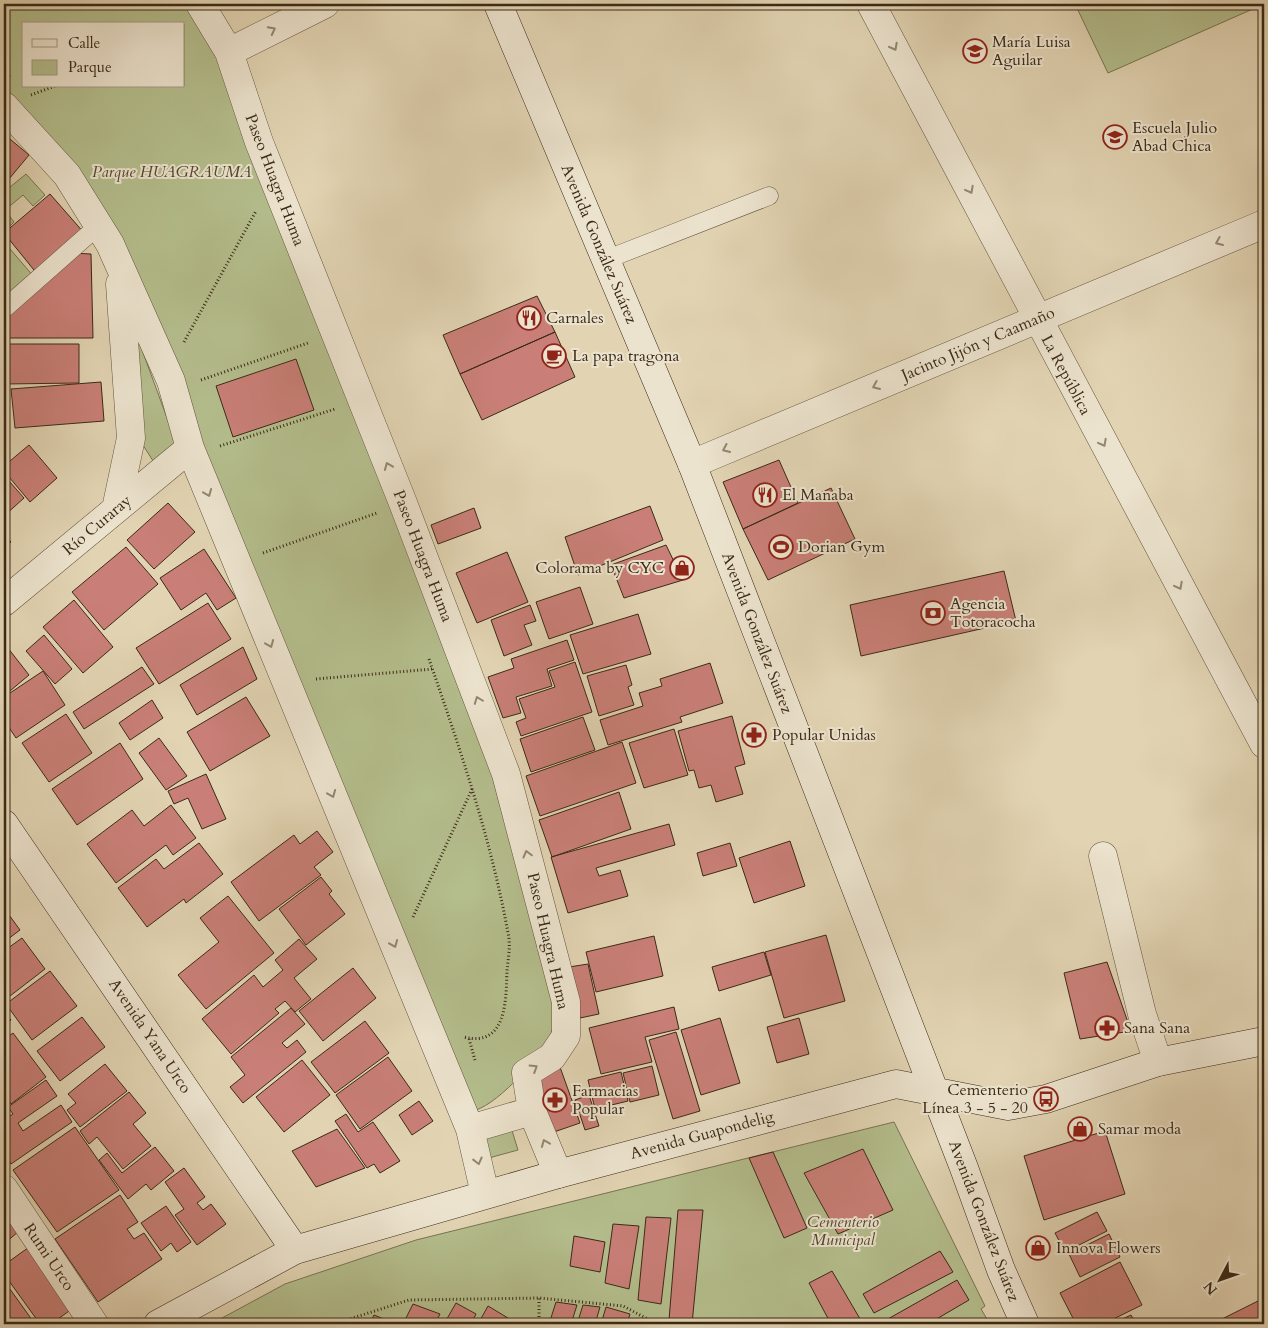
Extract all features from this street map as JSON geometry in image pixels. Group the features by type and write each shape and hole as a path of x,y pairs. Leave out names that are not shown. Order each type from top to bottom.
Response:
{"street":[{"name":"Paseo Huagra Huma","path":"200,4 228,52 259,142 404,503 506,774 566,1002 566,1036 552,1057 526,1073 532,1111 558,1174"},
{"path":"228,52 325,4"},
{"name":"Avenida González Suárez","path":"498,4 692,464 934,1090 1000,1270 1025,1324"},
{"name":"La República","path":"871,4 1037,320 1262,736"},
{"path":"16,101 67,175 110,244 202,448 236,562 470,1128 485,1194"},
{"name":"Jacinto Jijón y Caamaño","path":"692,464 1264,224"},
{"path":"116,509 130,438 119,265"},
{"name":"Río Curaray","path":"4,602 116,509 202,448"},
{"name":"Avenida Yana Urco","path":"4,824 296,1250"},
{"path":"1103,856 1142,1014 1158,1062"},
{"name":"Avenida Guapondelig","path":"158,1324 296,1250 485,1194 896,1084 1008,1106 1046,1099 1158,1062 1264,1041"},
{"path":"470,1128 532,1111"},
{"name":"Rumi Urco","path":"4,1189 94,1324"}],"lane":[{"path":"606,260 769,196"},
{"path":"4,309 98,226"}],"path":[{"path":"16,101 50,88"},
{"path":"179,351 260,204"},
{"path":"200,380 314,341"},
{"path":"202,448 339,408"},
{"path":"236,562 379,513 376,504"},
{"path":"426,651 473,787 509,936 504,1014 491,1033 480,1038 469,1039"},
{"path":"306,680 433,669"},
{"path":"411,922 473,787"},
{"path":"334,1324 409,1300 539,1298 623,1306 657,1324"},
{"path":"539,1298 539,1324"}],"green space":[{"name":"Parque HUAGRAUMA","path":"4,4 187,4 220,56 495,777 556,1004 552,1031 531,1064 497,1098 476,1110 148,318 4,98"},
{"path":"1075,4 1264,4 1108,73"},
{"path":"26,174 45,195 33,206 23,195 5,210 14,222 4,232 4,192"},
{"path":"4,242 35,278 4,306"},
{"path":"138,339 177,445 155,464 141,442"},
{"path":"506,1111 518,1150 485,1159 474,1120"},
{"name":"Cementerio Municipal","path":"894,1122 985,1306 981,1309 990,1324 211,1324 285,1284 416,1240"}],"building":[{"path":"4,134 29,155 9,179 4,175"},
{"path":"50,194 85,234 38,275 4,233"},
{"path":"69,253 91,254 93,338 4,338 4,314"},
{"path":"537,296 555,332 460,374 443,335"},
{"path":"555,332 575,377 482,420 460,374"},
{"path":"4,344 79,344 79,383 4,384"},
{"path":"296,359 314,410 233,437 216,386"},
{"path":"101,382 104,421 15,428 11,389"},
{"path":"29,445 57,478 30,502 4,471 4,466"},
{"path":"779,460 798,503 743,529 723,482"},
{"path":"9,481 24,498 4,516 4,486"},
{"path":"831,488 855,539 768,580 743,529"},
{"path":"168,503 195,532 154,569 127,540"},
{"path":"650,506 663,540 578,575 565,537"},
{"path":"474,508 481,528 438,544 431,525"},
{"path":"4,534 11,542 4,548"},
{"path":"666,545 683,580 624,598 611,565"},
{"path":"126,547 158,584 104,630 72,592"},
{"path":"204,549 236,598 217,610 206,593 181,610 160,578"},
{"path":"507,552 528,602 477,623 456,573"},
{"name":"Agencia Totoracocha","path":"1004,571 1016,621 861,656 850,605"},
{"path":"580,587 593,624 549,639 536,602"},
{"path":"74,600 113,647 83,673 43,627"},
{"path":"208,603 231,639 159,684 136,648"},
{"path":"530,605 536,621 524,625 532,645 504,656 491,620"},
{"path":"638,614 651,654 583,674 570,635"},
{"path":"44,635 72,669 55,684 26,651"},
{"path":"567,640 574,660 547,669 552,686 516,697 521,713 503,718 488,677 514,668 511,659"},
{"path":"4,643 29,675 4,696"},
{"path":"243,647 257,679 197,715 180,685"},
{"path":"575,662 592,712 521,736 516,722 526,718 519,699 555,687 549,671"},
{"path":"710,663 723,703 680,717 682,722 608,745 600,720 643,706 639,693 662,686 660,679"},
{"path":"626,665 632,685 628,687 634,705 599,716 587,676"},
{"path":"142,667 154,684 84,729 73,712"},
{"path":"43,671 65,705 16,738 4,720 4,697"},
{"path":"246,697 270,736 210,771 187,732"},
{"path":"152,700 163,718 130,740 119,723"},
{"path":"66,714 92,753 49,782 22,743"},
{"path":"732,716 745,764 735,767 743,794 716,802 711,785 699,788 694,770 689,771 678,731"},
{"path":"583,717 595,750 531,772 520,739"},
{"path":"674,729 688,775 644,788 629,743"},
{"path":"159,738 187,776 166,790 139,753"},
{"path":"622,742 636,783 540,816 526,776"},
{"path":"120,743 143,779 77,825 52,789"},
{"path":"206,774 226,819 202,829 188,798 174,804 168,791"},
{"path":"619,792 631,829 552,857 539,820"},
{"path":"171,805 196,838 173,855 166,845 116,883 87,844 132,810 144,826"},
{"path":"669,824 675,845 596,868 599,876 620,870 628,896 568,913 551,857"},
{"path":"317,831 333,852 314,867 321,875 259,921 231,882 294,835 300,844"},
{"path":"790,841 805,886 754,903 739,858"},
{"path":"199,843 223,874 186,903 184,899 147,927 118,888 156,859 164,869"},
{"path":"730,843 737,866 703,876 697,853"},
{"path":"321,877 332,891 329,894 345,914 306,945 279,909"},
{"path":"228,896 274,953 206,1009 178,975 219,942 200,918"},
{"path":"4,908 20,930 4,942"},
{"path":"826,935 845,1001 784,1018 765,952"},
{"path":"654,936 663,976 596,992 586,952"},
{"path":"22,938 45,969 10,996 4,987 4,951"},
{"path":"299,939 317,959 294,978 311,999 295,1012 285,1001 275,1009 279,1013 231,1054 202,1019 254,975 263,987 283,970 275,960"},
{"path":"764,952 771,975 719,991 712,967"},
{"path":"1107,962 1131,1031 1080,1039 1064,973"},
{"path":"588,964 599,1014 580,1018 569,967"},
{"path":"353,968 376,998 323,1041 299,1011"},
{"path":"50,971 77,1006 32,1040 6,1004"},
{"path":"674,1007 679,1029 645,1037 652,1062 601,1074 589,1028"},
{"path":"291,1008 305,1024 282,1043 287,1048 297,1040 306,1052 243,1103 230,1087 245,1075 231,1057"},
{"path":"4,1012 11,1020 4,1026"},
{"path":"82,1017 105,1047 60,1081 37,1051"},
{"path":"720,1018 740,1083 701,1095 681,1030"},
{"path":"799,1018 809,1054 777,1063 767,1027"},
{"path":"365,1021 389,1053 335,1093 311,1062"},
{"path":"676,1032 700,1111 673,1119 649,1040"},
{"path":"13,1033 46,1077 11,1104 4,1094 4,1040"},
{"path":"388,1057 412,1091 360,1129 336,1095"},
{"path":"302,1060 330,1095 284,1132 256,1097"},
{"path":"105,1064 127,1091 80,1127 67,1110 76,1103 68,1094"},
{"path":"652,1066 659,1095 630,1102 623,1073"},
{"name":"Farmacias Popular","path":"560,1067 580,1123 551,1133 531,1076"},
{"path":"621,1072 628,1101 595,1109 588,1080"},
{"path":"46,1080 57,1096 18,1123 23,1131 61,1105 72,1122 11,1164 4,1154 4,1120 13,1114 8,1107"},
{"path":"129,1092 146,1113 133,1124 151,1146 123,1169 97,1137 89,1144 80,1131"},
{"path":"589,1095 599,1126 585,1130 575,1100"},
{"path":"419,1101 433,1121 412,1135 399,1115"},
{"path":"346,1114 358,1132 373,1122 400,1161 380,1173 374,1164 367,1168 335,1121"},
{"path":"75,1127 119,1190 57,1232 13,1170"},
{"path":"337,1129 365,1168 316,1187 292,1151"},
{"path":"1105,1131 1125,1194 1044,1220 1024,1156"},
{"path":"155,1147 174,1171 151,1190 146,1184 128,1199 99,1160 107,1153 122,1173"},
{"path":"863,1149 893,1210 838,1234 804,1173"},
{"path":"773,1152 807,1228 784,1238 749,1158"},
{"path":"184,1168 205,1197 197,1203 203,1210 211,1204 226,1224 197,1245 175,1215 184,1209 165,1182"},
{"path":"120,1195 138,1222 127,1229 134,1239 144,1233 162,1259 98,1302 55,1239"},
{"path":"166,1206 191,1242 177,1252 171,1243 161,1251 141,1223"},
{"path":"678,1210 703,1210 692,1324 669,1320"},
{"path":"1097,1212 1107,1231 1065,1252 1055,1233"},
{"path":"4,1214 19,1231 4,1244"},
{"path":"646,1217 671,1218 661,1304 638,1300"},
{"path":"613,1224 639,1226 629,1289 605,1283"},
{"path":"1109,1234 1120,1257 1080,1277 1069,1254"},
{"path":"574,1236 605,1242 600,1272 570,1266"},
{"path":"32,1245 76,1306 51,1324 40,1324 4,1274 4,1265"},
{"path":"940,1251 953,1272 874,1313 863,1294"},
{"path":"1120,1262 1142,1305 1103,1324 1076,1324 1060,1293"},
{"path":"832,1271 863,1324 831,1324 809,1283"},
{"path":"957,1280 969,1300 928,1324 879,1324"},
{"path":"7,1285 35,1324 4,1324 4,1288"},
{"path":"1264,1298 1264,1324 1212,1324"},
{"path":"556,1302 577,1305 571,1324 549,1324"},
{"path":"456,1303 476,1314 471,1324 444,1324"},
{"path":"413,1304 440,1314 435,1324 403,1324"},
{"path":"583,1305 600,1307 595,1324 577,1324"},
{"path":"488,1306 508,1318 505,1324 478,1324"},
{"path":"606,1307 630,1314 627,1324 601,1324"},
{"path":"374,1315 396,1324 370,1324"},
{"path":"1131,1315 1136,1324 1112,1324"}],"place":[{"name":"María Luisa Aguilar","path":"975,51"},
{"name":"Escuela Julio Abad Chica","path":"1115,137"},
{"name":"Carnales","path":"529,318"},
{"name":"La papa tragona","path":"554,356"},
{"name":"El Manaba","path":"765,495"},
{"name":"Dorian Gym","path":"781,547"},
{"name":"Colorama by CYC","path":"682,568"},
{"name":"Agencia Totoracocha","path":"933,613"},
{"name":"Popular Unidas","path":"754,735"},
{"name":"Sana Sana","path":"1107,1028"},
{"name":"Cementerio Línea 3 - 5 - 20","path":"1046,1099"},
{"name":"Farmacias Popular","path":"555,1100"},
{"name":"Samar moda","path":"1080,1129"},
{"name":"Innova Flowers","path":"1038,1248"}]}
